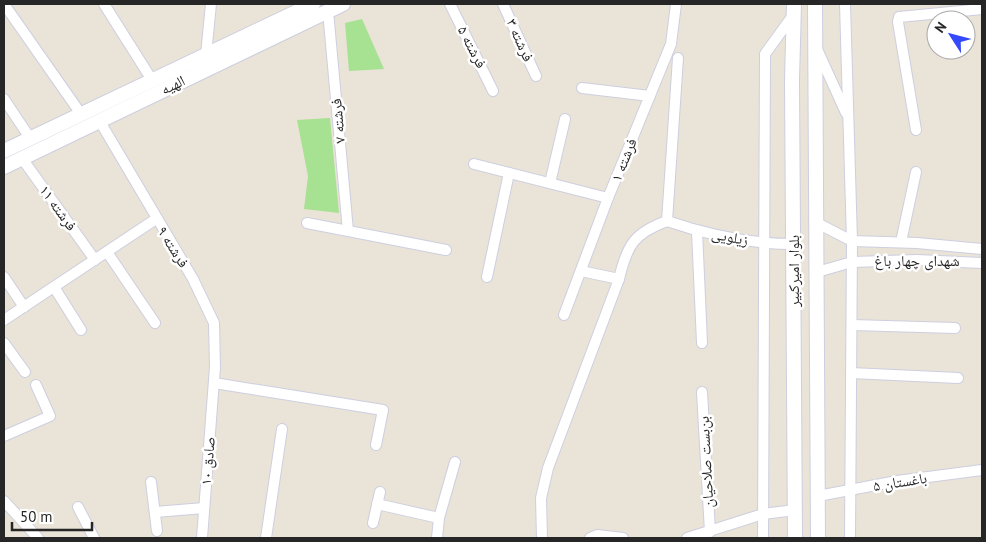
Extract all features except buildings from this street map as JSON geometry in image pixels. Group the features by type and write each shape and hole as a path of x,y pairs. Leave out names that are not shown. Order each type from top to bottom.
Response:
{"main road":[{"name":"الهیه","path":"4,151 152,80 170,79 343,4"},
{"name":"بلوار امیرکبیر","path":"815,4 818,538"},
{"name":"الهیه","path":"4,166 99,120 170,79 206,55 302,6"},
{"name":"بلوار امیرکبیر","path":"794,9 792,80 796,538"}],"street":[{"path":"4,4 81,114"},
{"path":"104,4 152,80"},
{"path":"206,55 211,4"},
{"name":"فرشته ۵","path":"450,4 493,91"},
{"name":"فرشته ۳","path":"503,4 536,76"},
{"name":"فرشته ۱","path":"564,315 608,198 671,44 676,4"},
{"path":"845,4 852,242 850,538"},
{"path":"763,538 765,54 794,9"},
{"path":"916,130 898,22 899,17 982,9"},
{"name":"فرشته ۷","path":"328,11 348,231"},
{"path":"816,45 848,119"},
{"path":"542,538 541,498 548,468 619,279 626,250 638,236 653,226 668,221 678,58"},
{"path":"582,88 650,96"},
{"path":"4,99 30,138"},
{"path":"550,183 566,119"},
{"name":"فرشته ۹","path":"99,120 209,308 216,338 214,383"},
{"name":"فرشته ۱۱","path":"22,157 95,260"},
{"path":"474,164 608,198"},
{"path":"901,242 916,172"},
{"path":"487,277 509,173"},
{"path":"4,320 156,219"},
{"name":"زیلویی","path":"668,221 697,231 764,244 794,244"},
{"path":"307,223 446,250"},
{"path":"817,223 852,242"},
{"path":"697,231 702,343"},
{"name":"شهدای چهار باغ","path":"852,242 901,242 982,249"},
{"path":"107,252 155,323"},
{"name":"شهدای چهار باغ","path":"817,272 852,262 917,260 982,263"},
{"path":"581,271 619,279"},
{"path":"4,277 24,307"},
{"path":"54,287 81,330"},
{"path":"852,325 955,328"},
{"path":"4,343 25,372"},
{"path":"851,373 958,378"},
{"path":"214,383 383,410 376,445"},
{"name":"صادق ۱۰","path":"202,538 214,383"},
{"path":"4,436 50,416 36,385"},
{"name":"بن‌بست صلاحیان","path":"702,392 710,532"},
{"path":"266,538 282,429"},
{"path":"437,538 439,518 455,462"},
{"name":"باغستان ۵","path":"818,496 897,481 982,470"},
{"path":"151,482 156,531"},
{"path":"373,523 380,492"},
{"path":"4,501 38,538"},
{"path":"377,504 439,518"},
{"path":"78,508 94,538"},
{"path":"155,512 204,508"},
{"path":"687,538 763,514 795,510"},
{"path":"590,538 597,535 623,538"}],"green space":[{"path":"362,19 384,69 349,71 345,23"},
{"path":"330,118 339,213 304,209 308,176 297,120"}]}
